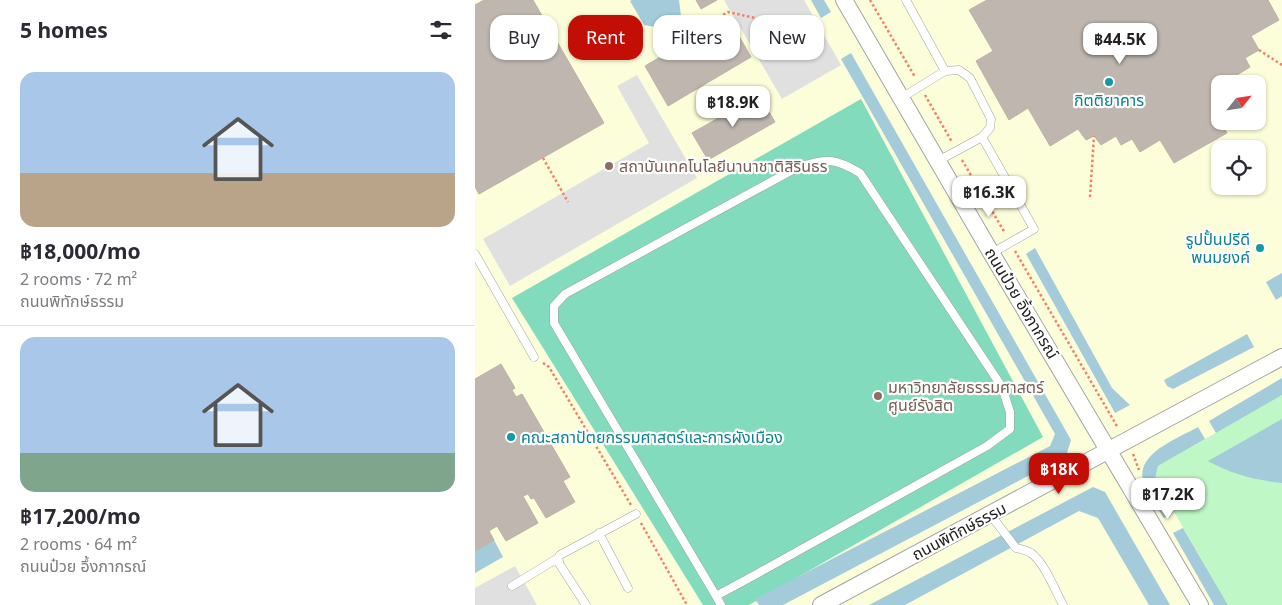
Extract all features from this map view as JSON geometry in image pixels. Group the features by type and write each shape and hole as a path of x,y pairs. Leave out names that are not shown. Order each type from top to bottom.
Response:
{"street":[{"name":"ถนนป๋วย อิ้งภากรณ์","path":"848,3 991,253 1200,605"},
{"name":"ถนนพิทักษ์ธรรม","path":"821,605 1282,357"}],"lane":[{"path":"906,0 945,71"},
{"path":"901,98 945,71 959,70 970,78 991,119 990,128 982,137 938,161"},
{"path":"982,137 1034,229 991,253"},
{"path":"716,596 979,451 1010,429 1010,412 1002,387 859,173 841,162 821,161 798,167 565,294 554,306 554,323 721,605"},
{"path":"475,254 534,357"},
{"path":"512,586 560,555 636,514"},
{"path":"990,514 1016,548 1027,550 1040,563 1063,605"},
{"path":"599,533 628,588"},
{"path":"558,558 560,565 586,605"}],"path":[{"path":"870,0 1118,428"},
{"path":"723,15 728,12 750,17"},
{"path":"1259,50 1282,65"},
{"path":"1090,197 1094,136"},
{"path":"543,158 568,202"},
{"path":"534,357 549,367 636,514 687,605"}],"shaded area":[{"name":"มหาวิทยาลัยธรรมศาสตร์ ศูนย์รังสิต","path":"475,0 1282,0 1282,605 475,605"},
{"path":"724,0 804,0 813,15 750,15 750,44 740,27 740,15 733,15"},
{"path":"824,35 841,65 782,99 759,60 824,60"},
{"path":"637,75 697,178 510,286 483,239 649,143 617,86"},
{"path":"515,566 537,605 475,605 475,588"}],"green space":[{"path":"861,99 1043,437 749,605 703,605 512,298"},
{"path":"1282,395 1282,605 1228,605 1155,479 1158,466"}],"water":[{"path":"679,0 681,15 653,15 653,27 644,25 643,15 638,15 630,1"},
{"path":"811,0 824,0 831,12 824,16 819,15"},
{"path":"851,53 1071,440 1066,456 783,605 759,605 755,599 1050,446 1055,434 841,59"},
{"path":"1035,248 1112,388 1130,405 1115,413 1026,254"},
{"path":"1282,273 1282,296 1276,300 1266,282"},
{"path":"1247,334 1254,347 1173,389 1167,386 1164,380"},
{"path":"1282,378 1282,395 1216,433 1209,421"},
{"path":"1282,419 1282,483 1243,476 1225,470 1208,461"},
{"path":"1198,427 1205,439 1158,466 1155,479 1174,512 1164,518 1144,484 1142,473 1145,464 1151,456 1169,442"},
{"path":"1093,487 1105,492 1170,605 1149,605 1098,518 1079,511 905,605 869,605"},
{"path":"1183,528 1228,605 1214,605 1173,533"},
{"path":"494,540 503,557 475,573 475,551"}],"building":[{"path":"484,0 533,0 542,15 490,15 490,60 558,60 558,43 604,123 479,194 475,187 475,5"},
{"path":"696,0 717,0 701,9"},
{"name":"กิตติยาคาร","path":"987,0 1268,0 1279,20 1251,36 1259,50 1245,58 1250,67 1237,75 1211,75 1211,130 1225,130 1227,133 1211,140 1211,142 1174,163 1160,140 1140,152 1132,139 1121,145 1116,136 1101,145 1094,136 1086,140 1078,129 1050,146 1028,108 1009,120 976,61 993,51 969,10"},
{"path":"740,38 750,55 750,58 668,106 645,66 655,60 740,60"},
{"path":"759,95 775,122 708,160 692,133"},
{"name":"คณะสถาปัตยกรรมศาสตร์และการผังเมือง","path":"501,364 515,388 512,390 516,397 522,394 570,477 563,481 575,502 546,518 534,498 531,499 528,494 523,496 538,523 506,541 497,526 489,531 494,540 475,551 475,379"}],"place":[{"name":"กิตติยาคาร","path":"1109,82"},
{"name":"สถาบันเทคโนโลยีนานาชาติสิรินธร","path":"609,166"},
{"name":"รูปปั้นปรีดี พนมยงค์","path":"1260,248"},
{"name":"มหาวิทยาลัยธรรมศาสตร์ ศูนย์รังสิต","path":"878,396"},
{"name":"คณะสถาปัตยกรรมศาสตร์และการผังเมือง","path":"511,437"}]}
